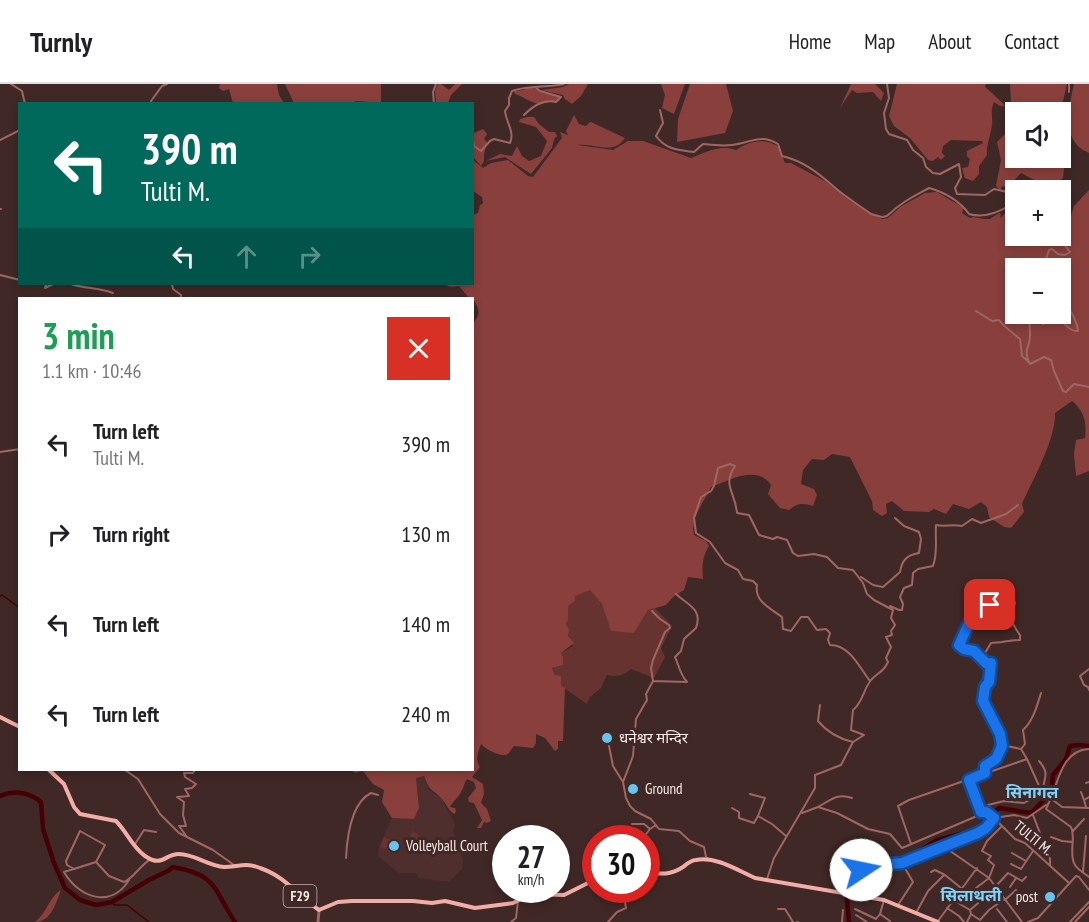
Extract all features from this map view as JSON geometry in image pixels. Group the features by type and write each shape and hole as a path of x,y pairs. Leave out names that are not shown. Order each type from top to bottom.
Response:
{"main road":[{"path":"0,717 18,727"},
{"path":"50,771 64,784 74,807 80,814 116,821 134,846 151,859"},
{"name":"F29","path":"151,859 162,862 179,854 222,867 252,865 280,876 300,897 319,910 338,902 432,903 445,901 475,908 506,903"},
{"path":"660,873 666,874 695,860 711,861 738,869 755,878 884,900 938,922"}],"street":[{"path":"11,84 22,91 25,102"},
{"path":"151,102 162,86 167,84"},
{"path":"435,102 433,92 436,84"},
{"path":"474,146 481,151 491,140 498,139 510,143 512,133 505,112 509,105 510,94 514,89 564,84"},
{"path":"887,84 889,98 884,113 886,129 889,134 907,140 913,150 923,158 930,172 939,174 948,171 958,163 961,177 955,188 957,194 985,195 994,189 1005,192"},
{"path":"1069,84 1069,92"},
{"path":"524,115 537,104 547,101 556,102 562,96 540,91 535,87"},
{"path":"660,110 663,123 656,136 669,148 676,151 694,152 703,144 733,145 757,138 768,139 778,144 782,156 797,159 871,214 879,217 887,216 913,195 929,188 948,196 964,207 969,214 977,216 999,212 1005,208"},
{"path":"0,140 18,131"},
{"path":"1047,258 1049,250 1052,249 1058,254 1065,255 1070,252 1066,246"},
{"path":"0,275 18,280"},
{"path":"74,285 90,290 100,288 112,293"},
{"path":"94,289 95,285"},
{"path":"172,285 181,297"},
{"path":"976,311 992,321 999,320 1002,326 1011,330 1020,339 1022,356 1030,364 1044,357 1051,360 1063,391 1066,392 1074,384 1089,387"},
{"path":"1064,324 1078,331 1071,313"},
{"path":"1029,324 1030,336 1026,357 1029,362"},
{"path":"0,452 18,449"},
{"path":"870,681 848,652 842,647 830,645 828,640 830,633 825,628 817,630 808,617 801,617 791,631 783,629 782,618 759,600 757,585 753,581 743,579 738,570 724,563 710,542 696,533 694,518 701,497 711,491 714,486 717,470 729,464 735,466 729,473 728,481 736,500 737,513 749,516 759,535 787,540 793,553 798,556 814,554 828,557 838,568 854,570 867,594 874,600 899,610 902,610 903,604 900,597 904,588 912,585 913,573 918,569 933,566 937,554 936,525 962,525 972,519 981,523 1006,514 1018,505"},
{"path":"858,576 873,585 883,586 900,572 901,563 910,555 919,553 921,539 919,532 904,526 894,518"},
{"path":"653,681 687,682 680,674 675,657 681,651 683,640 696,628 697,615 693,606 676,594"},
{"path":"985,773 985,766 996,759 1002,746 1000,734 983,701 985,687 989,682 991,663 987,664 974,651 964,649 959,645 970,621 990,605 981,597 1015,603 1011,624 1020,635 1020,639 991,643 985,653 991,659"},
{"path":"766,879 774,858 815,788 815,775 841,765 853,742 864,735 851,730 853,710 862,702 870,681 884,671 888,662 886,658 891,647 886,637 892,635 891,630 895,625 891,618 893,610 885,604"},
{"path":"623,782 633,756 636,719 647,700 646,694 653,681 651,668 653,660 670,626 652,611"},
{"path":"1089,669 1080,676 1089,690"},
{"path":"1021,748 1025,744 1023,730 1028,726 1041,693"},
{"path":"820,705 818,721 834,735 853,742"},
{"path":"609,746 613,766 623,782 626,798 632,809 651,819 656,825"},
{"path":"1002,746 1021,748 1042,789 1062,807 1087,808 1081,792"},
{"path":"857,895 852,877 855,872 866,867 902,863 978,833 986,828 994,818 1014,815 1027,818 1033,815 1046,805 1059,772 1069,759 1077,750 1089,749"},
{"path":"912,845 898,806 909,800 1027,759"},
{"path":"818,807 837,813 868,829 890,834 901,848 977,816 984,812 988,805 1004,801 1024,803 1033,798 1042,789 1047,778 1039,761"},
{"path":"127,771 138,779 160,814 179,834 213,850 234,865"},
{"path":"187,837 179,826 186,825 183,815 184,802 177,797 189,796 185,789 192,788 196,784 185,777 184,773 194,771"},
{"path":"969,780 984,812"},
{"path":"346,858 349,833 356,813 368,794 378,795"},
{"path":"732,807 739,812 739,818 754,824 765,798 750,794"},
{"path":"801,813 808,812 835,796 843,795 852,798"},
{"path":"1084,800 1089,797"},
{"path":"1046,805 1046,808 1069,824 1073,831 1074,864 1089,877"},
{"name":"TULTI M.","path":"984,812 994,818 1013,838 1025,843 1069,883"},
{"path":"1033,815 1050,859 1050,866"},
{"path":"758,816 770,822 786,836"},
{"path":"1073,831 1084,819"},
{"path":"632,824 645,825"},
{"path":"976,888 989,878 994,865 988,860 990,856 982,851 987,841 1002,826"},
{"path":"660,829 679,831 690,841 704,847 706,857 711,861"},
{"path":"134,846 144,830 156,832"},
{"path":"96,862 74,869 67,865 66,861 80,831 105,845 96,862 64,872 71,884 89,895 110,898 123,890 135,871 151,859"},
{"path":"1083,872 1086,836"},
{"path":"1051,837 1072,842"},
{"path":"943,846 989,878 1022,922"},
{"path":"1011,864 1021,869 1034,851"},
{"path":"1012,853 1026,861"},
{"path":"96,862 109,876 124,882 129,880"},
{"path":"898,905 913,882 902,863"},
{"path":"938,922 977,868"},
{"path":"930,872 935,870 945,875 961,888"},
{"path":"947,908 965,922 970,912 1008,873 1023,881 1026,877"},
{"path":"916,913 928,891 945,875"},
{"path":"1028,922 1039,920 1076,876 1088,888"},
{"path":"1010,887 1016,878"},
{"path":"952,900 980,920 989,910 1016,890"},
{"path":"855,909 876,919 884,900"},
{"path":"1070,922 1089,902"},
{"path":"511,922 516,918 518,903"},
{"path":"608,922 617,912 626,908 625,903"},
{"path":"1075,922 1089,907"},
{"path":"778,909 786,909 796,922"},
{"path":"997,909 1007,922"},
{"path":"318,922 319,910"},
{"path":"842,922 843,910"},
{"path":"880,914 891,921"},
{"path":"855,915 867,922"}],"shaded area":[{"path":"220,84 277,84 283,102 233,102 229,89 223,91 219,88"},
{"path":"285,84 381,84 381,102 293,101"},
{"path":"438,84 449,90 455,84 462,84 451,95 448,102 436,102 435,91"},
{"path":"569,84 588,84 581,96 572,104 563,95 541,90 563,87"},
{"path":"661,84 685,84 674,114 662,108 665,95"},
{"path":"690,84 726,84 733,111 725,133 677,142 678,119"},
{"path":"851,84 875,84 884,93 881,101 873,92 857,93 852,90 840,108"},
{"path":"897,84 986,84 985,87 1005,106 994,102 987,155 979,166 979,174 973,181 965,178 962,168 968,167 970,159 967,151 983,143 982,141 951,140 943,146 942,153 945,156 941,160 938,157 933,161 928,160 910,138 894,126 889,116"},
{"path":"1010,84 1067,84 1063,102 1011,102"},
{"path":"1074,84 1089,84 1089,153 1078,146 1071,134 1071,99"},
{"path":"529,87 561,97 556,102 540,104 515,94 514,91"},
{"path":"574,115 579,124 586,126 590,122 625,138 609,148 578,145 613,150 628,141 643,141 691,158 713,150 730,148 736,150 752,142 768,142 779,147 785,163 791,163 825,181 850,201 882,219 888,218 900,207 925,193 937,192 964,208 962,213 970,218 990,219 999,213 1000,218 1005,214 1005,246 1071,246 1071,215 1074,206 1089,190 1089,471 1076,476 1074,454 1076,440 1085,438 1086,427 1082,413 1072,401 1055,413 1048,447 1022,504 1024,512 1011,528 1004,527 989,517 987,507 981,502 969,509 953,504 946,514 934,509 929,512 904,511 892,501 886,504 887,513 882,516 873,510 872,501 850,457 832,454 824,460 812,459 803,470 801,484 814,489 817,495 813,506 800,504 789,510 780,508 768,494 771,485 758,476 742,476 711,487 696,516 693,528 694,535 706,541 709,546 703,562 703,579 688,577 684,590 666,605 648,610 634,633 611,631 602,604 590,590 575,596 575,601 568,606 566,624 569,630 568,636 574,643 561,653 563,665 552,668 555,675 561,676 561,686 565,688 563,741 558,741 558,749 555,751 545,738 536,734 536,743 533,748 514,746 505,755 493,752 481,744 477,759 480,767 472,777 483,784 484,794 481,803 487,809 491,821 484,822 481,828 477,828 482,820 474,803 469,802 468,798 476,788 474,782 467,779 460,794 450,807 455,808 454,814 430,788 424,776 416,778 419,808 414,819 392,818 382,802 384,790 373,784 363,771 474,771 474,321 478,311 474,297 468,297 459,286 446,285 474,285 474,215 478,213 483,203 482,197 474,192 474,161 483,168 491,163 508,160 528,176 533,177 562,138 560,132 568,135 566,131"},
{"path":"534,117 539,124 549,132 555,132 557,136 552,148 531,174 505,157 486,161 500,154 512,156 517,146 522,156 529,161 541,156 547,141 536,127 519,122 520,119"},
{"path":"483,129 487,134 484,139 487,142 484,161 481,166 474,158 474,133"},
{"path":"1005,134 1005,168 1064,168 1063,178 1060,180 1034,180 1021,173 1015,180 1005,180 1005,186 1001,187 1002,192 996,186 1001,160 997,142"},
{"path":"590,590 602,604 605,612 634,633 648,610 655,608 672,626 661,648 665,657 654,678 631,669 620,675 607,675 601,688 590,697 587,704 561,686 552,668 562,665 561,653 573,646 567,631 567,606 575,601 575,596"},
{"path":"424,776 428,789 442,799 455,824 453,830 463,861 462,869 449,882 419,878 416,873 399,873 378,856 379,846 392,818 414,819 419,808 416,778"},
{"path":"412,831 437,849 423,855 409,842"},
{"path":"384,837 402,845 398,852 387,847 385,849 380,847"},
{"path":"61,890 49,915 35,922 57,893"}],"waterway":[{"path":"0,596 2,595 18,607"},
{"path":"849,922 845,877 850,868 861,858 884,861 905,857 937,840 976,830 999,808 1031,813 1045,799 1052,785 1053,775 1066,759 1070,746 1089,746"},
{"path":"0,796 21,793 41,802 43,829 54,863 65,888 80,900 96,905 112,902 173,867 188,870 207,879 218,892 235,922"},
{"path":"112,902 114,905 127,905 149,922"}],"place":[{"name":"धनेश्वर मन्दिर","path":"607,738"},
{"name":"Ground","path":"633,789"},
{"name":"Volleyball Court","path":"394,846"},
{"name":"post","path":"1050,897"}],"district":[{"name":"सिनागल","path":"1032,792"},
{"name":"सिलाथली","path":"971,895"}],"route":[{"path":"861,870 866,867 902,863 978,833 986,828 994,818 986,812 981,812 969,780 985,773 985,766 996,759 1002,746 1000,734 983,701 985,687 989,682 991,663 987,664 974,651 964,649 959,645 970,621 990,605"}]}
